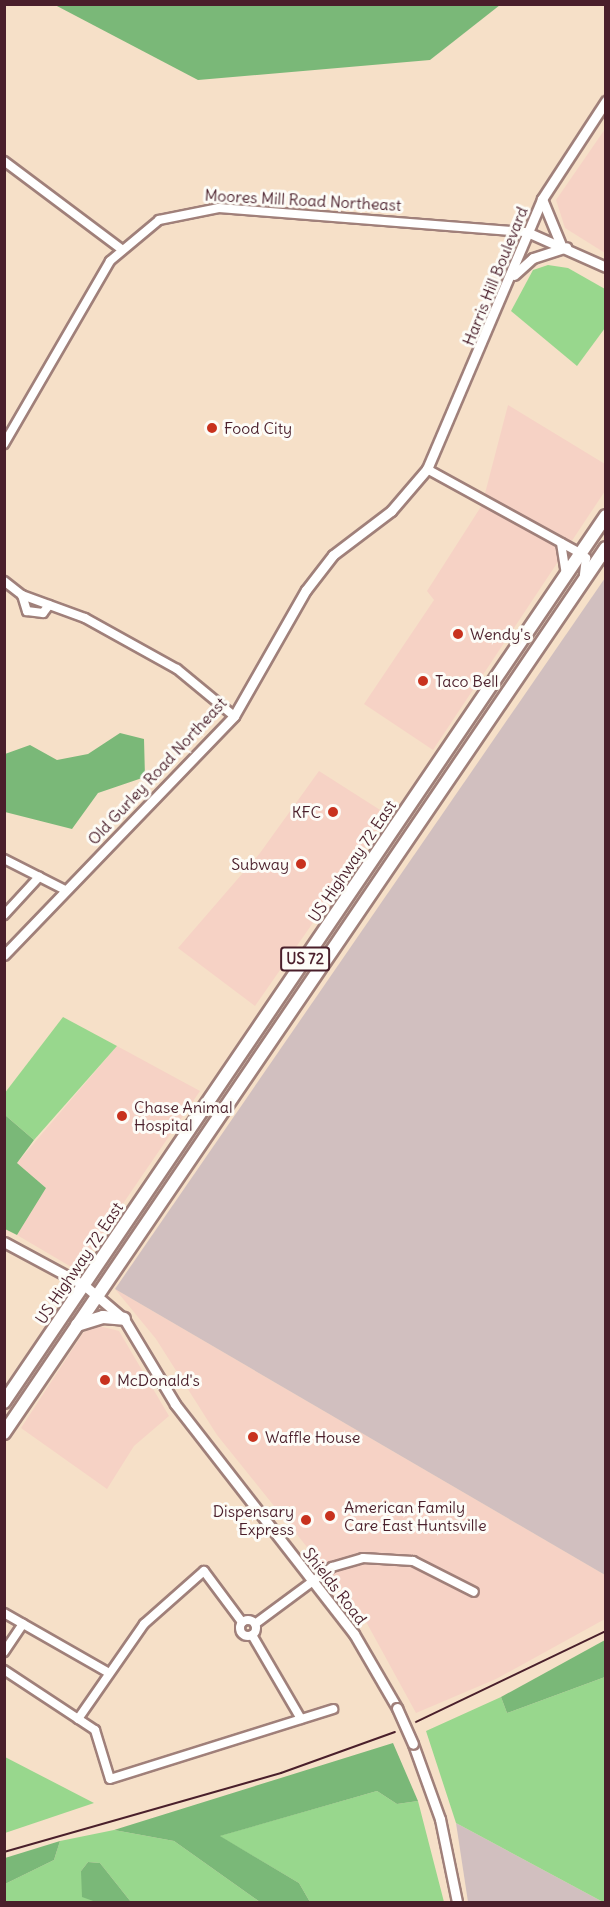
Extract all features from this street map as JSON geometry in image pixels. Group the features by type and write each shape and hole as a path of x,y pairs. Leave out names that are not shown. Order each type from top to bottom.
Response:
{"highway":[{"name":"US Highway 72 East","path":"4,1402 606,516"},
{"name":"US Highway 72 East","path":"4,1433 606,548"},
{"path":"77,1325 103,1317 124,1319"}],"street":[{"name":"Harris Hill Boulevard","path":"427,469 510,279 542,199 606,101"},
{"path":"4,161 120,248"},
{"path":"510,279 532,258 563,246 542,199"},
{"name":"Moores Mill Road Northeast","path":"4,444 120,248 159,220 219,208 527,232 606,267"},
{"path":"427,469 586,558 582,583"},
{"name":"Old Gurley Road Northeast","path":"4,955 234,716 306,590 333,555 391,511 427,469"},
{"path":"561,543 566,575"},
{"path":"4,581 22,595 86,618 177,669 234,716"},
{"path":"22,595 27,611 43,613 49,605"},
{"path":"4,859 65,890"},
{"path":"4,915 39,877"},
{"name":"Shields Road","path":"4,1242 84,1285 124,1319 175,1404 354,1634 397,1708 413,1744 440,1819 458,1902"},
{"path":"301,1719 252,1635 255,1624 312,1580 349,1561 394,1557 430,1566 474,1592"},
{"path":"78,1719 144,1624 204,1571 242,1622 242,1634 252,1635"},
{"path":"4,1613 109,1673"},
{"path":"242,1622 255,1624"},
{"path":"4,1652 23,1624"},
{"path":"4,1671 95,1730 110,1779 333,1709"}],"shaded area":[{"path":"605,129 605,253 565,228 556,200"},
{"path":"508,405 605,464 605,491 433,750 364,704 434,600 427,591 482,505"},
{"path":"605,578 605,1575 115,1289"},
{"path":"319,771 388,815 255,1006 178,948 260,853"},
{"path":"117,1046 200,1091 81,1265 73,1268 17,1235 46,1188 17,1163"},
{"path":"115,1289 605,1575 605,1619 496,1679 416,1713 364,1618 217,1435 156,1339"},
{"path":"95,1325 119,1331 169,1416 134,1446 107,1489 21,1428 83,1333"},
{"path":"456,1823 603,1902 468,1902"}],"green space":[{"path":"55,5 500,5 430,60 198,80"},
{"path":"548,265 568,268 605,289 605,328 577,366 511,311 533,270"},
{"path":"120,733 144,739 145,777 98,793 72,829 5,812 5,754 30,745 57,760 88,754"},
{"path":"63,1017 117,1046 34,1140 5,1115 4,1094"},
{"path":"5,1115 34,1140 17,1163 46,1188 17,1235 5,1229"},
{"path":"605,1640 605,1677 507,1713 501,1697"},
{"path":"605,1677 605,1902 603,1902 456,1823 426,1731 501,1697 507,1713"},
{"path":"393,1743 418,1801 397,1804 377,1791 220,1836 299,1883 310,1902 260,1902 174,1841 114,1830"},
{"path":"5,1757 94,1803 5,1833"},
{"path":"377,1791 397,1804 418,1801 444,1902 310,1902 299,1883 219,1836"},
{"path":"114,1830 174,1841 260,1902 131,1902 100,1863 88,1862 81,1871 96,1902 5,1902 5,1884 54,1860 60,1841"},
{"path":"60,1841 54,1860 5,1884 5,1858"},
{"path":"88,1862 100,1863 131,1902 96,1902 82,1897 81,1871"}],"railway":[{"path":"416,1722 606,1631"},
{"path":"4,1852 281,1773 395,1732"}],"place":[{"name":"Food City","path":"212,428"},
{"name":"Wendy's","path":"458,634"},
{"name":"Taco Bell","path":"423,681"},
{"name":"KFC","path":"333,812"},
{"name":"Subway","path":"301,864"},
{"name":"Chase Animal Hospital","path":"122,1116"},
{"name":"McDonald's","path":"105,1380"},
{"name":"Waffle House","path":"253,1437"},
{"name":"American Family Care East Huntsville","path":"330,1516"},
{"name":"Dispensary Express","path":"306,1520"}]}
